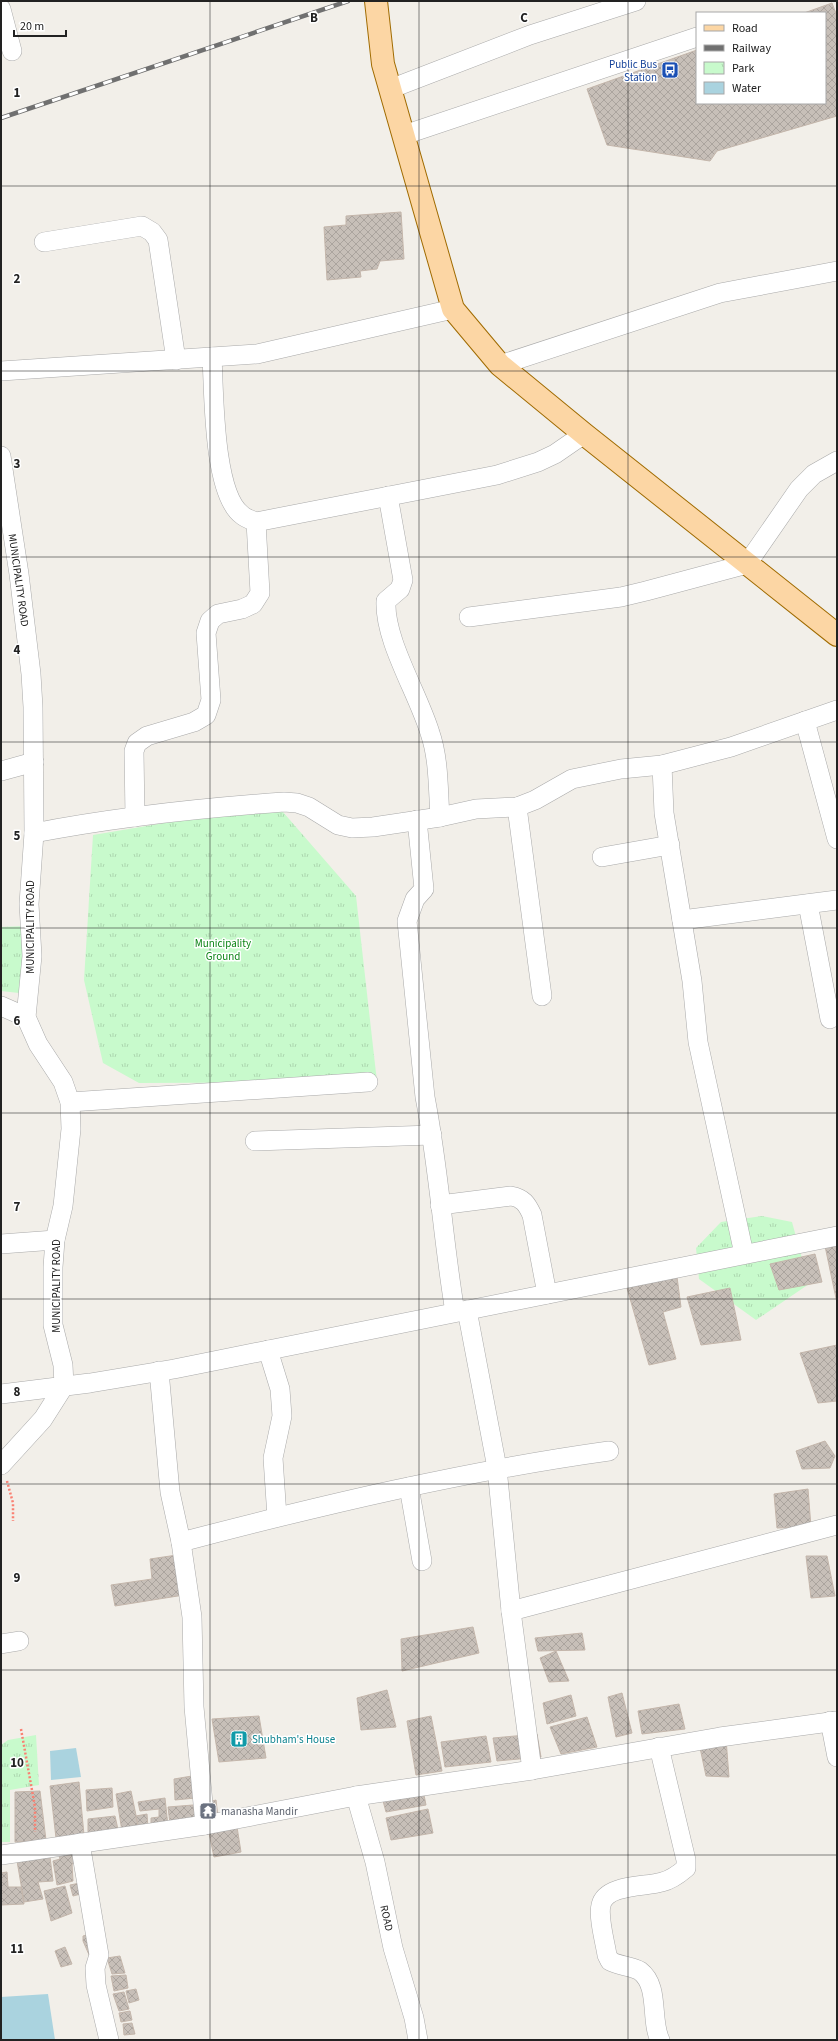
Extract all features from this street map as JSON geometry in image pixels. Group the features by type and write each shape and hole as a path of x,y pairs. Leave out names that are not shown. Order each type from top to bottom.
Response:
{"main road":[{"path":"376,1 383,64 454,309 500,365 746,564 837,635"}],"street":[{"path":"390,89 530,35 636,1"},
{"path":"1,9 12,51"},
{"path":"404,135 696,37"},
{"path":"44,242 142,226 152,232 158,240 176,360"},
{"path":"500,365 720,293 837,271"},
{"path":"1,371 257,354 454,309"},
{"path":"212,357 215,420 223,481 230,500 241,515 256,522 497,475 538,462 556,454 584,434"},
{"name":"MUNICIPALITY ROAD","path":"1,456 19,574 31,674 34,762 34,833 29,904 32,956 26,1017 38,1044 63,1082 70,1102 71,1129 68,1166 63,1206 54,1240 53,1325 63,1365 64,1386"},
{"path":"469,617 621,596 646,591 746,564 799,489 814,474 837,461"},
{"path":"388,496 403,580 400,589 386,601 387,626 430,733 435,752 440,817"},
{"path":"135,817 134,751 137,743 147,736 194,722 206,714 211,700 206,633 210,621 218,614 242,609 254,604 260,593 256,522"},
{"path":"34,833 135,817 284,802 309,806 338,825 352,828 373,827 476,810 517,807 535,800 572,779 621,768 662,764 731,748 837,710"},
{"path":"805,721 837,839"},
{"path":"1,771 34,762"},
{"path":"662,764 664,813 692,980 698,1042 744,1254"},
{"path":"517,807 542,996"},
{"path":"417,820 424,889 415,899 406,921 425,1097 432,1135 440,1205 461,1311 497,1468 511,1611 532,1770"},
{"path":"602,857 670,845"},
{"path":"682,920 837,900"},
{"path":"808,904 830,1019"},
{"path":"1,1006 26,1017"},
{"path":"70,1102 368,1082"},
{"path":"255,1141 432,1135"},
{"path":"440,1205 511,1196 520,1198 527,1204 532,1215 547,1294"},
{"path":"1,1394 159,1371 837,1236"},
{"path":"1,1244 54,1240"},
{"path":"268,1350 280,1389 282,1416 273,1458 277,1517"},
{"path":"159,1371 170,1492 181,1542 192,1617 194,1707 205,1825"},
{"path":"3,1464 44,1420 64,1386"},
{"path":"181,1542 277,1517 497,1468 610,1451"},
{"path":"409,1488 422,1561"},
{"path":"511,1611 837,1525"},
{"path":"1,1855 205,1825 356,1796 532,1770 659,1747 834,1721 837,1757"},
{"path":"659,1747 686,1860 686,1868 672,1878 662,1882 613,1892 606,1897 601,1905 607,1955 610,1961 639,1971 645,1977 650,1986 653,2014 660,2040"},
{"name":"ROAD","path":"356,1796 375,1862 394,1948 414,2018 418,2040"},
{"path":"80,1843 99,1955 95,1968 96,1984 109,2040"}],"path":[{"path":"3,1464 8,1489 13,1503 13,1521"},
{"path":"21,1729 35,1807 34,1850"}],"green space":[{"name":"Municipality Ground","path":"276,804 356,896 377,1082 139,1083 103,1063 84,980 93,835"},
{"path":"26,926 19,993 1,991 1,927"},
{"path":"762,1216 792,1222 809,1284 756,1320 699,1279 696,1248 721,1222"},
{"path":"36,1735 39,1785 10,1790 10,1842 1,1842 1,1745 8,1740"}],"water":[{"path":"76,1748 81,1777 51,1780 50,1751"},
{"path":"48,1994 55,2040 1,2040 1,1997"}],"building":[{"name":"Public Bus Station","path":"832,3 837,16 837,116 717,151 710,161 607,145 587,89 696,50 696,104 826,104 826,12 807,12"},
{"path":"401,212 404,259 380,261 377,269 360,271 361,277 327,280 324,227 346,225 346,216"},
{"path":"837,1244 837,1303 825,1246"},
{"path":"815,1254 822,1282 779,1290 770,1264"},
{"path":"677,1277 681,1307 663,1312 676,1359 649,1365 627,1288"},
{"path":"730,1288 741,1340 701,1345 687,1297"},
{"path":"837,1345 837,1401 818,1403 800,1353"},
{"path":"825,1441 835,1456 830,1468 802,1469 796,1451"},
{"path":"808,1489 811,1527 777,1528 774,1494"},
{"path":"177,1555 184,1595 115,1606 111,1585 152,1579 150,1559"},
{"path":"806,1556 827,1556 835,1596 811,1598"},
{"path":"473,1627 479,1653 402,1671 401,1639"},
{"path":"582,1633 585,1650 538,1651 535,1638"},
{"path":"556,1651 569,1681 549,1682 540,1658"},
{"path":"387,1690 396,1727 361,1730 357,1698"},
{"path":"622,1693 632,1733 616,1737 608,1697"},
{"path":"571,1695 576,1716 547,1724 543,1703"},
{"path":"679,1704 685,1729 642,1734 638,1711"},
{"name":"Shubham's House","path":"259,1716 266,1758 219,1762 212,1719"},
{"path":"431,1716 442,1771 416,1775 407,1721"},
{"path":"587,1717 597,1747 561,1754 550,1727"},
{"path":"537,1734 541,1757 497,1761 493,1738"},
{"path":"486,1736 491,1762 445,1767 441,1742"},
{"path":"726,1739 729,1777 706,1776 699,1743"},
{"path":"204,1774 206,1797 175,1800 174,1779"},
{"path":"79,1782 84,1835 56,1838 50,1786"},
{"path":"112,1788 113,1807 87,1811 86,1790"},
{"path":"423,1790 426,1805 386,1812 382,1797"},
{"path":"40,1791 46,1840 15,1842 15,1792"},
{"path":"131,1791 139,1830 122,1831 116,1794"},
{"path":"165,1798 168,1826 151,1825 151,1818 159,1817 159,1809 140,1811 138,1802"},
{"path":"216,1800 218,1817 197,1805"},
{"path":"193,1805 196,1820 170,1824 168,1807"},
{"path":"428,1809 433,1833 391,1840 386,1818"},
{"path":"147,1814 148,1828 139,1830 136,1816"},
{"path":"115,1816 119,1834 88,1836 88,1819"},
{"path":"237,1827 241,1852 214,1857 209,1833"},
{"path":"85,1845 84,1860 72,1864 73,1881 57,1885 53,1861 60,1859 57,1847"},
{"path":"49,1849 53,1881 38,1882 43,1899 24,1902 16,1855"},
{"path":"7,1872 8,1887 21,1887 24,1904 1,1905 1,1873"},
{"path":"90,1881 92,1891 73,1896 70,1885"},
{"path":"65,1886 72,1913 51,1921 44,1891"},
{"path":"98,1932 90,1957 83,1941 83,1936"},
{"path":"65,1947 72,1964 61,1967 55,1951"},
{"path":"120,1956 125,1973 112,1974 107,1958"},
{"path":"126,1975 128,1988 114,1991 111,1976"},
{"path":"136,1989 139,2000 129,2003 126,1991"},
{"path":"124,1992 129,2009 119,2011 113,1994"},
{"path":"130,2011 132,2020 121,2022 119,2013"},
{"path":"132,2023 135,2034 124,2035 123,2024"}],"railway":[{"path":"1,118 348,1"}],"place":[{"name":"Public Bus Station","path":"670,70"},
{"name":"Shubham's House","path":"239,1739"},
{"name":"manasha Mandir","path":"208,1811"}]}
